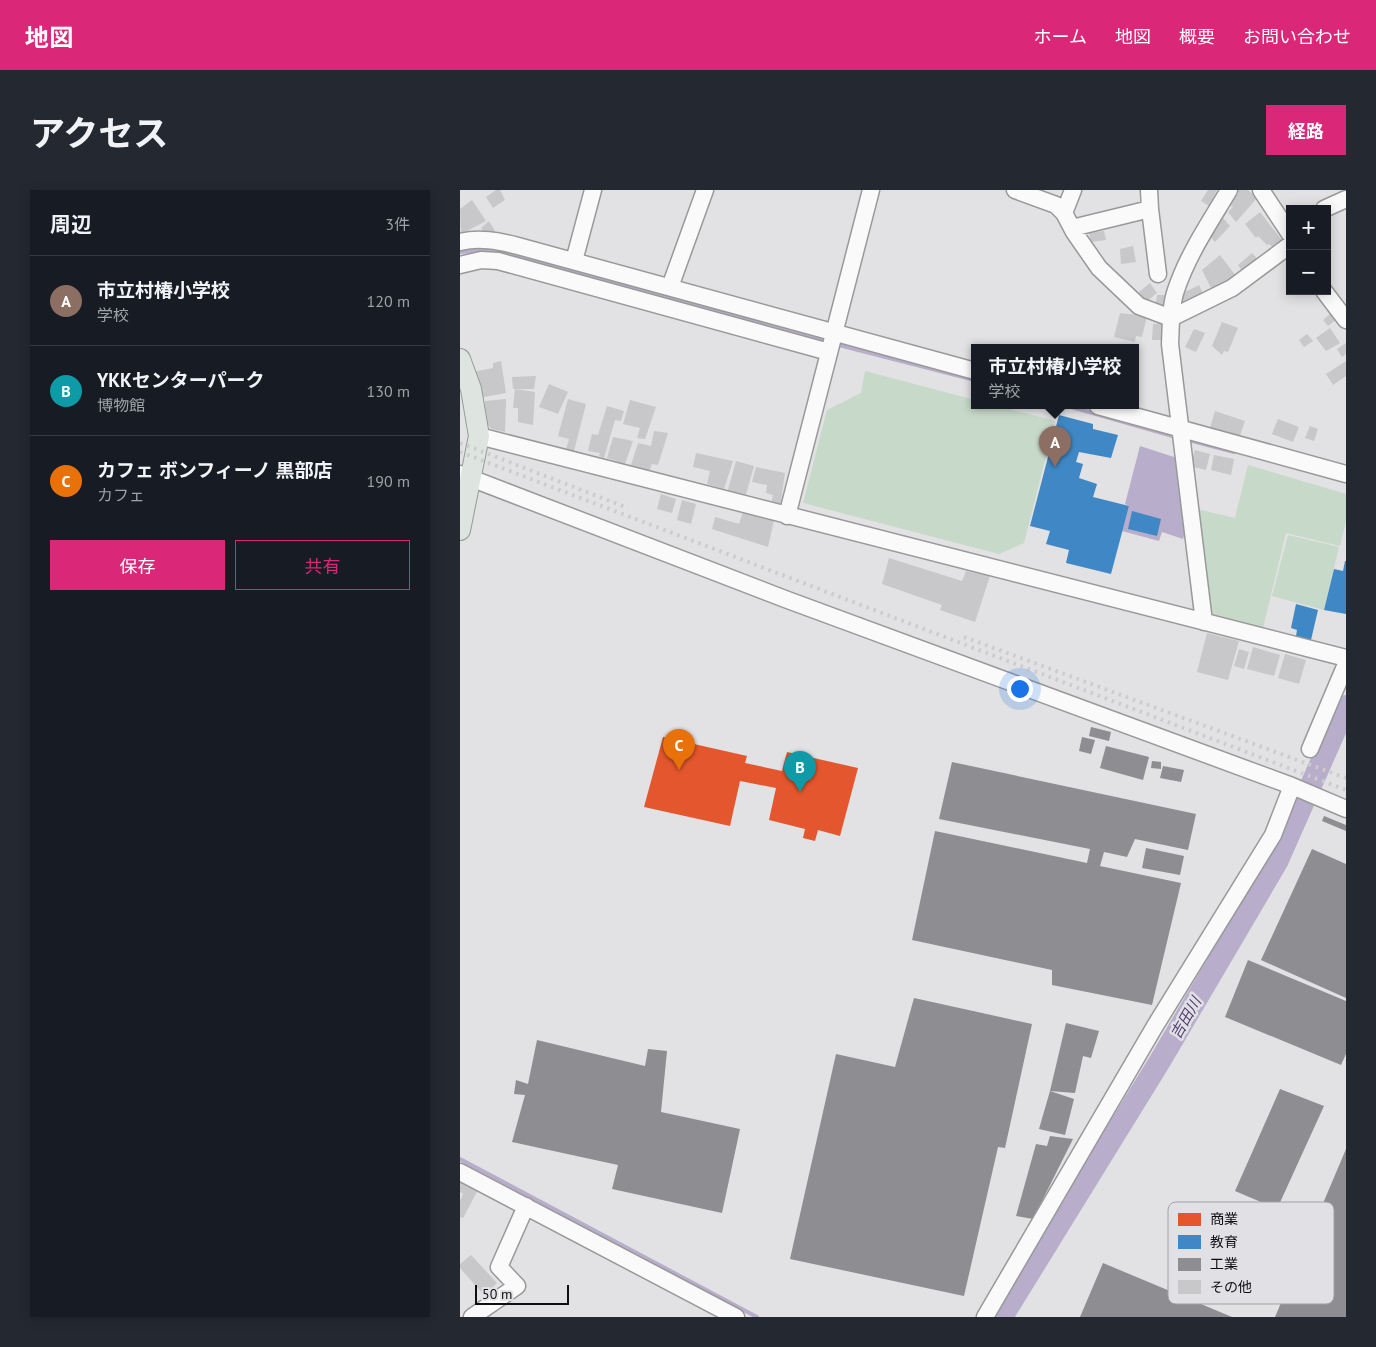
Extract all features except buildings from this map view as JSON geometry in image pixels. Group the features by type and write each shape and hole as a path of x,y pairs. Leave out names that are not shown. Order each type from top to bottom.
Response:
{"main road":[{"path":"460,359 471,388 480,436 465,476 460,530"}],"street":[{"path":"574,262 593,190"},
{"path":"670,287 705,190"},
{"path":"787,516 871,190"},
{"path":"1015,190 1056,205 1064,213 1099,268 1139,306 1171,318 1232,288 1286,247"},
{"path":"1064,213 1073,190"},
{"path":"1149,190 1158,274"},
{"path":"1204,622 1170,344 1171,318 1176,292 1188,260 1229,190"},
{"path":"1261,190 1286,228"},
{"path":"1331,206 1346,199"},
{"path":"1072,228 1150,209"},
{"path":"460,242 471,239 498,241 971,370"},
{"path":"460,265 480,260 498,261 829,352"},
{"path":"1327,295 1346,320"},
{"path":"1109,409 1346,474"},
{"path":"480,436 1346,658"},
{"path":"465,476 757,588 1292,787 1346,809"},
{"path":"1310,749 1346,664"},
{"path":"985,1317 1155,1026 1273,835 1292,787"},
{"path":"460,1172 736,1317"},
{"path":"472,1317 517,1286 499,1267 526,1206"}],"green space":[{"path":"865,371 971,399 971,409 1009,409 1055,421 1024,543 999,554 803,503 827,410 861,393"},
{"path":"1248,465 1346,494 1346,522 1340,546 1286,533 1263,628 1211,615 1197,509 1235,518"},
{"path":"1288,535 1339,547 1324,610 1272,596"}],"shaded area":[{"path":"1140,446 1177,458 1187,526 1183,539 1162,532 1159,541 1122,531 1129,506 1125,504"}],"waterway":[{"path":"460,252 490,250 828,342"},
{"path":"835,344 971,379"},
{"path":"1078,409 1176,437"},
{"path":"1185,439 1234,452"},
{"name":"吉田川","path":"1002,1317 1160,1061 1277,862 1346,706"},
{"path":"460,1159 757,1317"}],"railway":[{"path":"460,443 628,508"},
{"path":"460,452 1346,790"},
{"path":"964,637 1346,778"}],"place":[{"name":"市立村椿小学校","path":"1055,467"},
{"name":"カフェ ボンフィーノ 黒部店","path":"679,770"},
{"name":"YKKセンターパーク","path":"800,792"}]}
